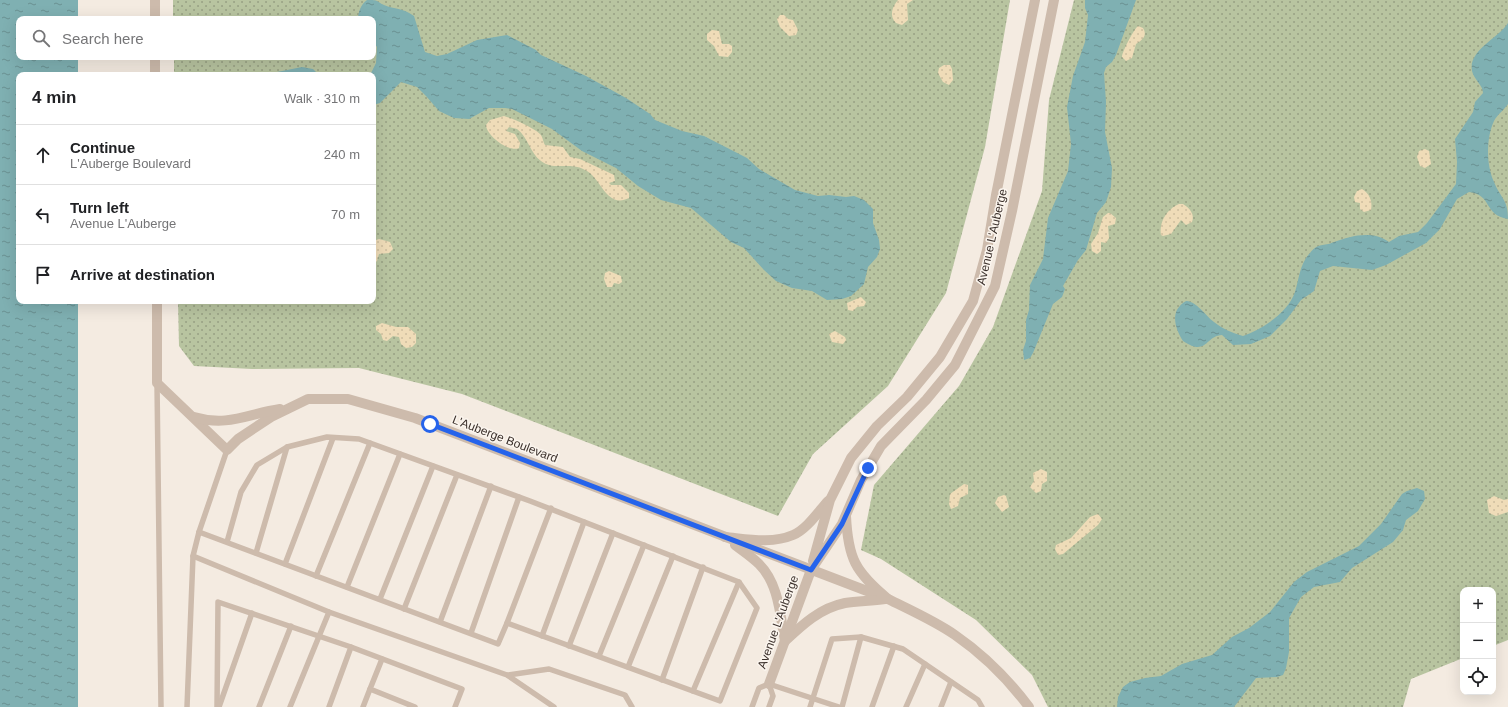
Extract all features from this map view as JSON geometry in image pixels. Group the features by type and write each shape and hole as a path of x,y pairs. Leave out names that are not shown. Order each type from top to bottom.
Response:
{"street":[{"path":"155,0 155,16"},
{"name":"Avenue L'Auberge","path":"769,684 811,570 830,500 851,458 877,426 907,397 940,357 973,301 987,250 996,195 1035,0"},
{"name":"Avenue L'Auberge","path":"811,570 842,524 861,480 881,446 926,400 955,365 995,286 1012,211 1054,0"},
{"path":"155,60 156,72"},
{"path":"157,304 157,383 227,450"},
{"name":"L'Auberge Boulevard","path":"227,450 238,440 271,417 308,399 348,399 415,418 888,599"},
{"path":"192,417 207,421 227,422 259,412 294,406"},
{"path":"725,537 770,540 793,535 809,523 830,500"},
{"path":"846,514 850,553 870,584 888,599 954,634 987,659 1014,687 1029,707"},
{"path":"725,537 760,565 771,582 778,598 785,641"},
{"path":"785,641 809,619 826,610 844,603 888,599"}],"lane":[{"path":"157,383 161,707"},
{"path":"227,542 241,492 257,465 287,447 327,437 359,439 551,508 739,582 757,608 720,701 507,623"},
{"path":"285,564 333,438"},
{"path":"316,576 370,443"},
{"path":"256,553 287,447"},
{"path":"187,707 193,556 199,532 227,450"},
{"path":"347,587 400,454"},
{"path":"380,600 433,466"},
{"path":"404,609 457,475"},
{"path":"440,622 491,486"},
{"path":"471,633 518,496"},
{"path":"199,532 498,644 551,508"},
{"path":"542,636 584,522"},
{"path":"569,646 613,533"},
{"path":"599,656 644,545"},
{"path":"193,556 329,612 507,675 554,707"},
{"path":"628,668 673,556"},
{"path":"662,680 703,568"},
{"path":"693,691 739,582"},
{"path":"218,707 218,602 351,647 462,689 455,707"},
{"path":"290,707 329,612"},
{"path":"218,707 252,613"},
{"path":"259,707 290,626"},
{"path":"752,707 759,688 769,684 840,707 861,637"},
{"path":"810,707 832,639 861,637 903,648 978,700 982,707"},
{"path":"872,707 894,646"},
{"path":"329,707 351,647"},
{"path":"363,707 382,659"},
{"path":"906,707 925,664"},
{"path":"507,675 549,669 625,695 632,707"},
{"path":"941,707 951,682"},
{"path":"769,684 773,696 769,707"},
{"path":"370,690 415,707"},
{"path":"976,707 978,700"}],"green space":[{"path":"173,0 1010,0 985,147 946,293 888,386 813,454 778,516 462,394 359,368 252,369 194,366 179,346 178,304 376,304 376,72 174,72 174,60 376,60 376,16 173,16"},
{"path":"1074,0 1508,0 1508,640 1496,645 1496,587 1460,587 1460,659 1411,679 1403,707 1048,707 1032,675 976,620 881,559 861,550 874,485 959,386 993,327 1042,191 1049,100"}],"sand":[{"path":"898,0 913,0 907,4 908,20 902,25 896,23 892,14 894,6"},
{"path":"780,15 784,15 788,19 793,20 798,30 796,35 789,36 780,27 777,19"},
{"path":"1138,26 1143,28 1145,36 1136,44 1132,58 1126,61 1122,57 1123,54 1131,36"},
{"path":"712,30 719,31 722,44 729,44 732,46 732,52 728,57 719,56 714,46 707,40 707,34"},
{"path":"944,65 950,65 952,69 953,80 949,85 943,82 938,73 939,68"},
{"path":"504,116 537,131 541,135 545,145 563,147 570,157 580,159 614,175 615,181 609,183 611,185 621,185 629,193 629,198 615,200 605,192 592,175 581,168 575,166 552,166 541,161 534,154 521,132 517,129 509,127 506,131 515,134 520,143 519,148 515,149 504,146 490,134 486,125 490,120"},
{"path":"1425,149 1429,151 1431,164 1425,168 1420,166 1417,157 1419,151"},
{"path":"1362,189 1371,200 1371,210 1364,212 1360,209 1360,203 1355,202 1354,197 1357,191"},
{"path":"1179,204 1183,204 1190,210 1193,217 1192,222 1186,225 1181,220 1171,234 1161,235 1161,225 1165,216 1171,209"},
{"path":"1108,213 1116,218 1115,224 1108,226 1109,238 1106,243 1101,242 1101,251 1097,254 1092,251 1091,244 1098,233 1103,217"},
{"path":"379,239 390,242 393,249 389,253 379,254 376,262 376,240"},
{"path":"609,271 621,276 622,282 619,284 614,283 612,287 607,287 604,279 605,273"},
{"path":"861,297 866,302 864,306 857,307 853,311 848,310 847,303"},
{"path":"382,323 396,327 408,327 416,334 416,343 412,347 406,348 401,344 399,337 393,336 387,341 383,340 381,334 376,330 376,326"},
{"path":"835,331 845,337 846,340 843,344 832,342 829,334"},
{"path":"1041,469 1047,472 1047,481 1042,484 1041,491 1036,493 1030,487 1034,481 1033,473"},
{"path":"964,484 968,485 968,494 960,498 958,506 951,509 949,504 950,494"},
{"path":"1004,495 1006,496 1009,507 1002,512 995,503 998,497"},
{"path":"1494,496 1504,500 1508,499 1508,512 1496,516 1489,513 1487,500"},
{"path":"1098,514 1102,519 1098,525 1063,554 1058,555 1055,549 1056,545 1071,538 1090,517"}],"water":[{"path":"0,0 78,0 78,16 16,16 16,60 78,60 78,72 16,72 16,304 78,304 78,707 0,707"},
{"path":"367,0 376,1 388,7 406,11 414,16 425,52 437,56 447,54 477,40 507,35 536,50 541,55 586,76 626,98 650,114 655,120 682,131 704,136 747,158 759,169 795,190 818,196 854,196 864,200 873,209 873,223 879,240 880,249 877,257 868,267 864,284 851,296 842,299 827,300 812,291 792,288 776,281 744,248 731,242 691,208 661,200 638,186 616,168 582,151 552,129 512,109 489,108 469,119 454,118 439,111 417,87 401,82 380,103 376,104 376,72 372,72 376,63 376,16 359,16 360,8"},
{"path":"1085,0 1136,0 1116,55 1112,62 1106,67 1104,73 1106,102 1105,132 1112,168 1111,187 1106,202 1097,213 1086,250 1078,260 1063,286 1065,289 1062,297 1053,304 1033,353 1030,358 1024,360 1023,350 1026,341 1026,320 1029,310 1030,285 1043,259 1048,218 1068,171 1071,144 1067,107 1073,76 1085,42 1088,15 1085,8"},
{"path":"1508,23 1508,104 1494,121 1491,128 1488,143 1488,160 1491,175 1507,207 1508,219 1495,214 1482,197 1469,192 1457,199 1440,229 1426,243 1386,265 1372,270 1333,266 1320,271 1314,291 1301,300 1287,319 1270,336 1251,344 1233,345 1222,335 1216,336 1205,344 1197,347 1183,341 1176,325 1175,315 1177,310 1186,301 1193,303 1221,327 1243,336 1266,325 1287,307 1295,292 1304,261 1316,247 1362,235 1376,236 1389,242 1399,236 1418,232 1427,223 1456,184 1457,162 1455,139 1473,112 1475,102 1483,93 1482,87 1472,71 1472,64 1475,57 1485,45 1504,29"},
{"path":"302,67 313,69 316,72 277,72"},
{"path":"1417,488 1424,491 1425,499 1418,511 1406,520 1403,530 1393,542 1352,568 1340,582 1314,587 1301,597 1289,618 1289,652 1283,675 1277,677 1256,678 1234,707 1117,707 1118,697 1123,687 1130,682 1161,676 1182,664 1212,655 1232,637 1249,628 1270,612 1294,582 1307,572 1359,546 1381,524 1402,494"}],"route":[{"path":"430,424 811,570 842,524 861,480 868,468"}]}
